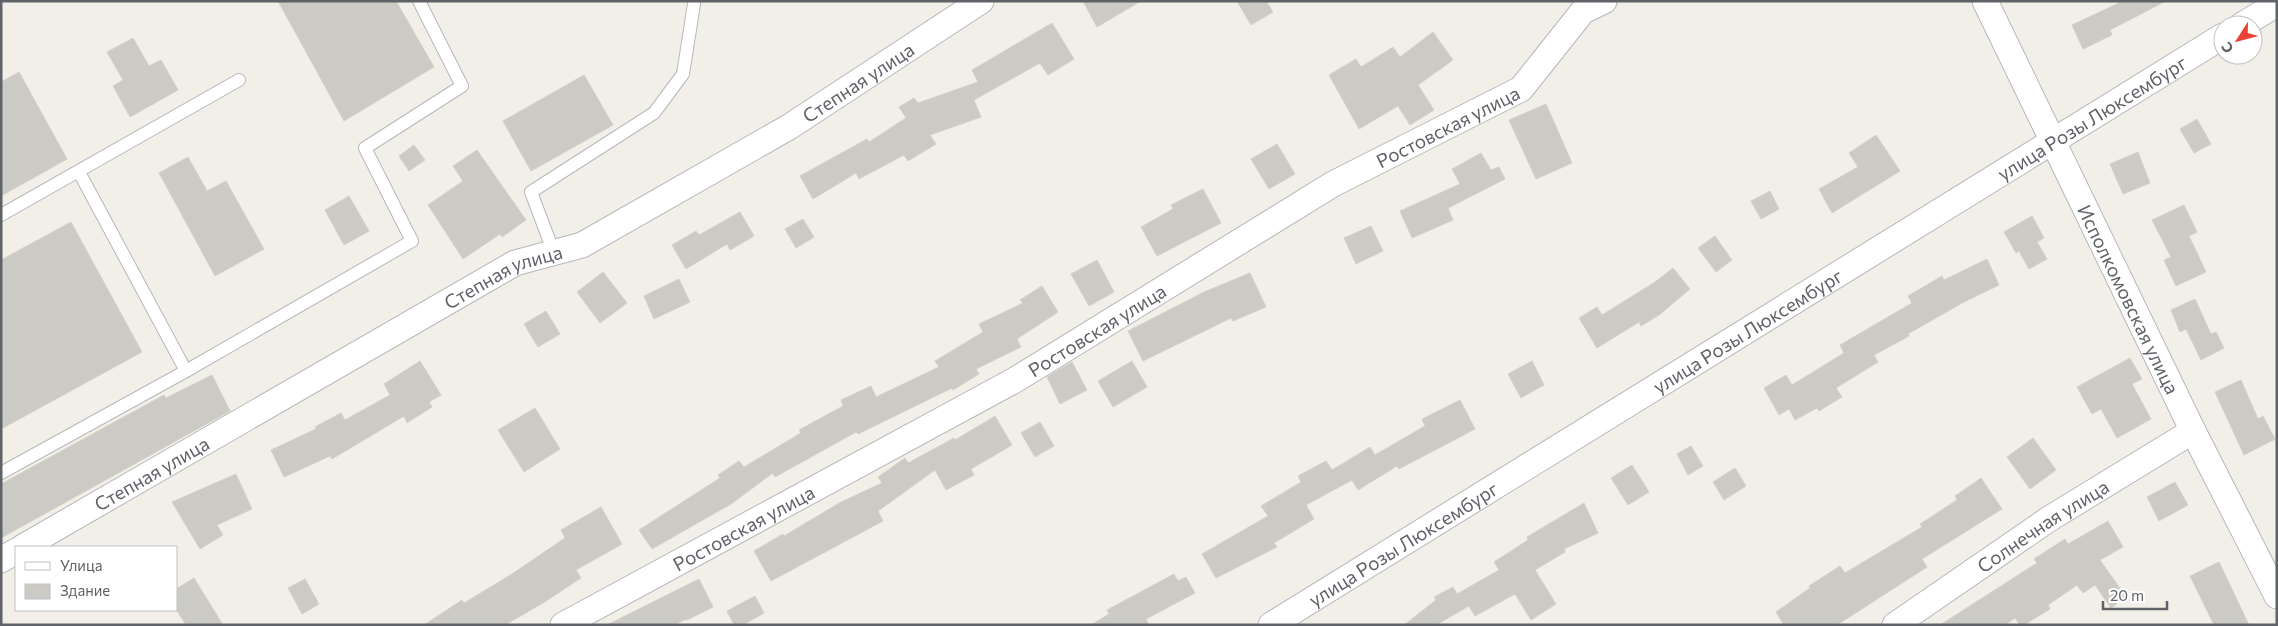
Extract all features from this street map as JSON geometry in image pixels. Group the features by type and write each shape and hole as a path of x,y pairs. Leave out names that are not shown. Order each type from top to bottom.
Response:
{"street":[{"name":"Степная улица","path":"25,546 515,263 582,245 789,127 982,1"},
{"name":"Ростовская улица","path":"563,625 1015,380 1333,184 1521,89 1583,11 1604,1"},
{"name":"Исполкомовская улица","path":"1985,1 2193,431 2270,568 2277,596"},
{"path":"2259,15 2277,4"},
{"name":"улица Розы Люксембург","path":"1271,625 2213,42"},
{"name":"Солнечная улица","path":"1895,625 2049,519 2193,431"},
{"path":"1,560 15,552"}],"lane":[{"path":"1,473 186,371 412,241 365,148 462,86 419,1"},
{"path":"554,253 531,192 654,113 683,74 694,4"},
{"path":"1,215 80,172 239,80"},
{"path":"80,172 186,371"}],"building":[{"path":"278,1 396,1 434,67 344,121"},
{"path":"1083,1 1141,1 1097,27"},
{"path":"1237,1 1266,1 1273,12 1251,25"},
{"path":"2123,1 2166,1 2110,30 2112,35 2083,49 2072,25"},
{"path":"1052,23 1074,59 1048,75 1040,63 974,100 981,117 930,135 936,144 908,161 904,155 859,179 856,173 813,199 800,176 867,139 869,142 906,118 899,107 914,98 918,103 978,82 972,70"},
{"path":"1433,32 1453,60 1418,85 1434,110 1410,125 1398,106 1359,129 1329,75 1356,59 1361,67 1393,47 1400,57"},
{"path":"133,38 149,66 161,60 178,90 130,117 113,86 123,80 107,52"},
{"path":"19,72 67,159 1,196 1,82"},
{"path":"584,75 613,125 531,171 503,121"},
{"path":"1546,104 1572,163 1536,179 1509,120"},
{"path":"2197,119 2211,144 2194,153 2180,129"},
{"path":"1876,135 1900,171 1832,213 1819,189 1858,167 1849,153"},
{"path":"1277,144 1295,174 1269,189 1251,159"},
{"path":"414,145 425,160 409,171 399,156"},
{"path":"477,150 526,220 502,237 500,234 463,259 428,205 463,181 453,166"},
{"path":"2138,152 2150,183 2123,194 2110,164"},
{"path":"1481,153 1491,170 1499,167 1505,179 1448,208 1453,220 1412,238 1400,211 1460,184 1452,169"},
{"path":"188,157 207,191 226,181 264,249 215,276 159,173"},
{"path":"1203,189 1221,223 1157,256 1141,227 1173,209 1171,205"},
{"path":"1770,191 1779,209 1761,219 1751,201"},
{"path":"349,196 369,231 344,245 325,210"},
{"path":"2184,205 2197,232 2189,236 2206,272 2176,286 2164,260 2171,257 2152,220"},
{"path":"740,212 754,236 730,250 727,244 686,269 672,245 696,231 699,235"},
{"path":"2032,216 2044,238 2037,242 2047,259 2029,269 2019,251 2016,253 2004,232"},
{"path":"803,219 814,237 796,248 785,229"},
{"path":"71,222 142,352 1,429 1,260"},
{"path":"1371,226 1383,251 1356,264 1344,238"},
{"path":"1715,236 1732,260 1716,272 1698,248"},
{"path":"1987,259 1999,285 1962,303 1874,355 1878,362 1836,388 1842,397 1819,411 1817,408 1795,420 1789,409 1779,415 1764,388 1786,375 1792,385 1844,353 1840,345 1912,303 1908,296 1942,276 1944,280"},
{"path":"1097,260 1114,292 1089,306 1071,274"},
{"path":"1673,268 1690,289 1659,315 1641,326 1639,322 1597,348 1579,318 1597,307 1602,315 1655,282"},
{"path":"603,272 627,303 600,323 577,292"},
{"path":"1250,273 1266,307 1233,321 1231,318 1143,361 1128,331 1204,292"},
{"path":"679,279 690,302 654,319 644,296"},
{"path":"1042,286 1058,312 1017,339 1021,347 976,369 979,374 953,390 952,388 858,434 856,432 775,477 773,473 731,504 652,549 639,530 720,478 718,475 739,461 744,467 801,433 799,430 843,406 841,400 871,386 876,397 939,367 935,361 983,332 979,324 1023,303 1020,300"},
{"path":"2195,299 2211,334 2216,332 2224,348 2201,360 2186,329 2180,332 2171,310"},
{"path":"546,311 560,334 538,347 524,324"},
{"path":"2130,358 2142,379 2132,384 2151,419 2117,438 2101,409 2092,414 2077,387"},
{"path":"420,361 441,395 429,402 432,407 407,423 404,416 332,459 330,456 284,477 271,450 316,429 315,427 341,413 345,420 390,395 384,384"},
{"path":"1132,361 1147,387 1113,407 1098,381"},
{"path":"1532,361 1544,385 1521,398 1508,374"},
{"path":"1072,362 1087,390 1060,404 1047,377"},
{"path":"212,375 230,411 1,538 1,484 164,395 166,398"},
{"path":"2241,380 2258,419 2263,416 2275,439 2244,455 2215,392"},
{"path":"1460,400 1475,429 1399,469 1397,466 1358,490 1352,480 1306,505 1314,519 1274,543 1277,547 1216,578 1202,554 1268,516 1261,506 1301,482 1298,476 1326,461 1332,470 1370,447 1375,455 1425,426 1422,419"},
{"path":"535,408 560,449 524,472 498,430"},
{"path":"995,416 1012,445 971,469 974,475 946,490 935,470 878,511 883,521 771,581 754,551 783,534 784,536 841,502 882,483 878,477 905,458 908,463 954,438 955,440"},
{"path":"1040,422 1054,446 1035,457 1021,433"},
{"path":"2033,438 2056,470 2030,489 2007,457"},
{"path":"1691,446 1703,466 1688,475 1677,454"},
{"path":"1632,465 1649,492 1628,505 1611,478"},
{"path":"1735,468 1746,486 1724,500 1713,482"},
{"path":"236,474 252,509 217,525 223,535 200,549 172,502"},
{"path":"1981,478 2002,509 1922,559 1927,567 1837,625 1784,625 1776,612 1810,588 1809,586 1840,566 1845,573 1922,527 1920,524 1957,500 1955,496"},
{"path":"2175,482 2188,505 2159,521 2147,497"},
{"path":"1584,503 1598,533 1564,549 1565,552 1535,570 1556,604 1531,620 1515,594 1475,616 1469,606 1436,625 1404,625 1436,600 1434,597 1453,587 1457,594 1499,570 1494,562 1528,540 1527,537"},
{"path":"601,507 622,544 576,570 581,578 505,625 424,625 462,600 464,603 512,574 565,538 561,530"},
{"path":"2108,521 2123,547 2100,560 2126,597 2111,608 2095,585 2083,593 2077,585 2048,605 2050,609 2024,625 2020,625 2015,618 2005,625 1940,625 2037,563 2034,559 2065,539 2068,544"},
{"path":"2219,562 2249,625 2214,625 2190,576"},
{"path":"1174,574 1178,581 1186,577 1195,593 1146,619 1149,625 1091,625 1109,614 1107,610"},
{"path":"194,578 223,625 186,625 177,611 178,588"},
{"path":"305,579 319,604 302,614 288,588"},
{"path":"699,579 713,607 687,620 674,625 607,625"},
{"path":"755,596 764,613 743,625 734,625 727,611"}]}
